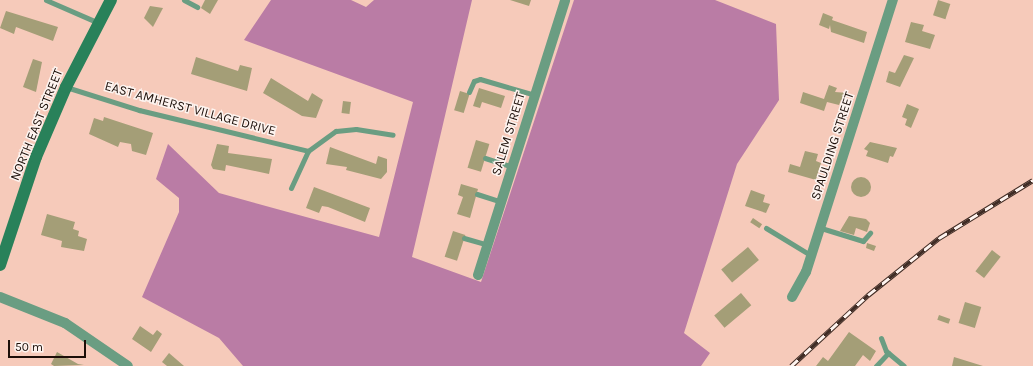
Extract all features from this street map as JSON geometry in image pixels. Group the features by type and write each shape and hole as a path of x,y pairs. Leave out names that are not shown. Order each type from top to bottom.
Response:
{"main road":[{"name":"NORTH EAST STREET","path":"0,265 36,157 66,87 111,0"}],"street":[{"name":"SALEM STREET","path":"478,275 565,0"},
{"name":"SPAULDING STREET","path":"792,298 812,256 893,0"},
{"path":"0,297 66,323 128,366"}],"lane":[{"path":"46,0 99,23"},
{"path":"184,0 196,7"},
{"path":"469,92 474,81 480,79 535,95"},
{"name":"EAST AMHERST VILLAGE DRIVE","path":"66,87 139,110 308,151"},
{"path":"292,188 308,151 344,128 393,135"},
{"path":"485,158 513,167"},
{"path":"477,194 502,202"},
{"path":"766,228 812,256"},
{"path":"821,228 863,241 870,233"},
{"path":"464,238 488,245"},
{"path":"880,338 888,353 904,366"},
{"path":"876,366 888,353"}],"shaded area":[{"path":"271,0 351,0 366,7 374,0 472,0 412,257 481,282 574,0 715,0 776,24 779,100 737,164 684,333 710,353 701,366 243,366 219,338 142,297 179,212 179,198 156,179 168,144 219,193 379,237 413,102 244,40"}],"building":[{"path":"205,0 218,0 210,14 201,8"},
{"path":"510,0 531,0 529,6"},
{"path":"938,0 950,4 945,19 933,15"},
{"path":"150,6 163,8 153,27 144,18"},
{"path":"6,11 58,27 53,41 16,27 14,34 0,28"},
{"path":"823,13 833,17 832,20 867,32 864,43 831,32 830,25 829,29 819,25"},
{"path":"911,22 924,25 922,31 935,35 930,49 905,42"},
{"path":"904,55 914,58 900,87 886,82 889,71 895,73"},
{"path":"196,57 238,71 240,65 252,68 247,91 191,74"},
{"path":"33,59 42,62 36,92 23,87"},
{"path":"271,78 308,101 312,93 323,100 316,118 302,116 263,93"},
{"path":"829,85 837,88 835,92 848,93 845,101 841,100 839,105 827,102 824,111 800,103 803,92 824,99"},
{"path":"479,88 505,96 501,108 482,102 480,108 473,106"},
{"path":"460,91 470,94 464,113 454,110"},
{"path":"343,101 351,102 349,114 342,113"},
{"path":"907,104 919,109 911,128 905,125 907,119 902,117"},
{"path":"104,117 153,133 146,155 132,151 131,144 120,142 118,147 89,134 94,118 103,121"},
{"path":"476,140 489,144 481,172 468,168"},
{"path":"870,142 897,148 893,157 890,156 888,163 866,156 868,151 864,149"},
{"path":"217,144 229,146 228,153 272,159 269,174 226,165 225,171 213,169 211,165"},
{"path":"330,147 376,164 378,156 387,159 387,172 381,179 346,170 347,167 326,164"},
{"path":"805,151 818,154 816,161 821,163 816,180 788,172 790,164 800,167"},
{"path":"861,177 868,180 871,187 868,194 861,197 854,194 851,187 854,180"},
{"path":"461,184 478,189 470,218 457,214 463,197 458,195"},
{"path":"314,187 370,208 365,222 328,207 322,206 319,213 306,208"},
{"path":"751,190 765,195 763,202 770,204 766,213 745,206"},
{"path":"47,214 75,222 73,229 79,231 78,236 87,239 84,251 61,247 62,241 41,235"},
{"path":"849,216 866,219 870,223 867,232 856,228 854,235 840,231"},
{"path":"753,218 762,224 759,228 750,222"},
{"path":"453,231 465,235 457,261 445,257"},
{"path":"867,243 876,246 874,251 866,248"},
{"path":"748,247 759,260 732,283 721,269"},
{"path":"992,250 1001,257 984,278 975,271"},
{"path":"741,293 751,305 724,328 714,315"},
{"path":"965,302 981,307 975,328 959,323"},
{"path":"939,315 950,319 949,324 937,320"},
{"path":"140,326 153,335 157,330 162,334 151,352 132,339"},
{"path":"849,332 876,351 870,361 863,355 855,366 816,366 823,357 828,361"},
{"path":"57,352 78,364 84,365 54,366 51,364"},
{"path":"169,353 184,366 167,366 162,362"},
{"path":"954,357 983,366 952,366"}],"railway":[{"path":"791,366 868,295 939,238 1033,180"}]}
